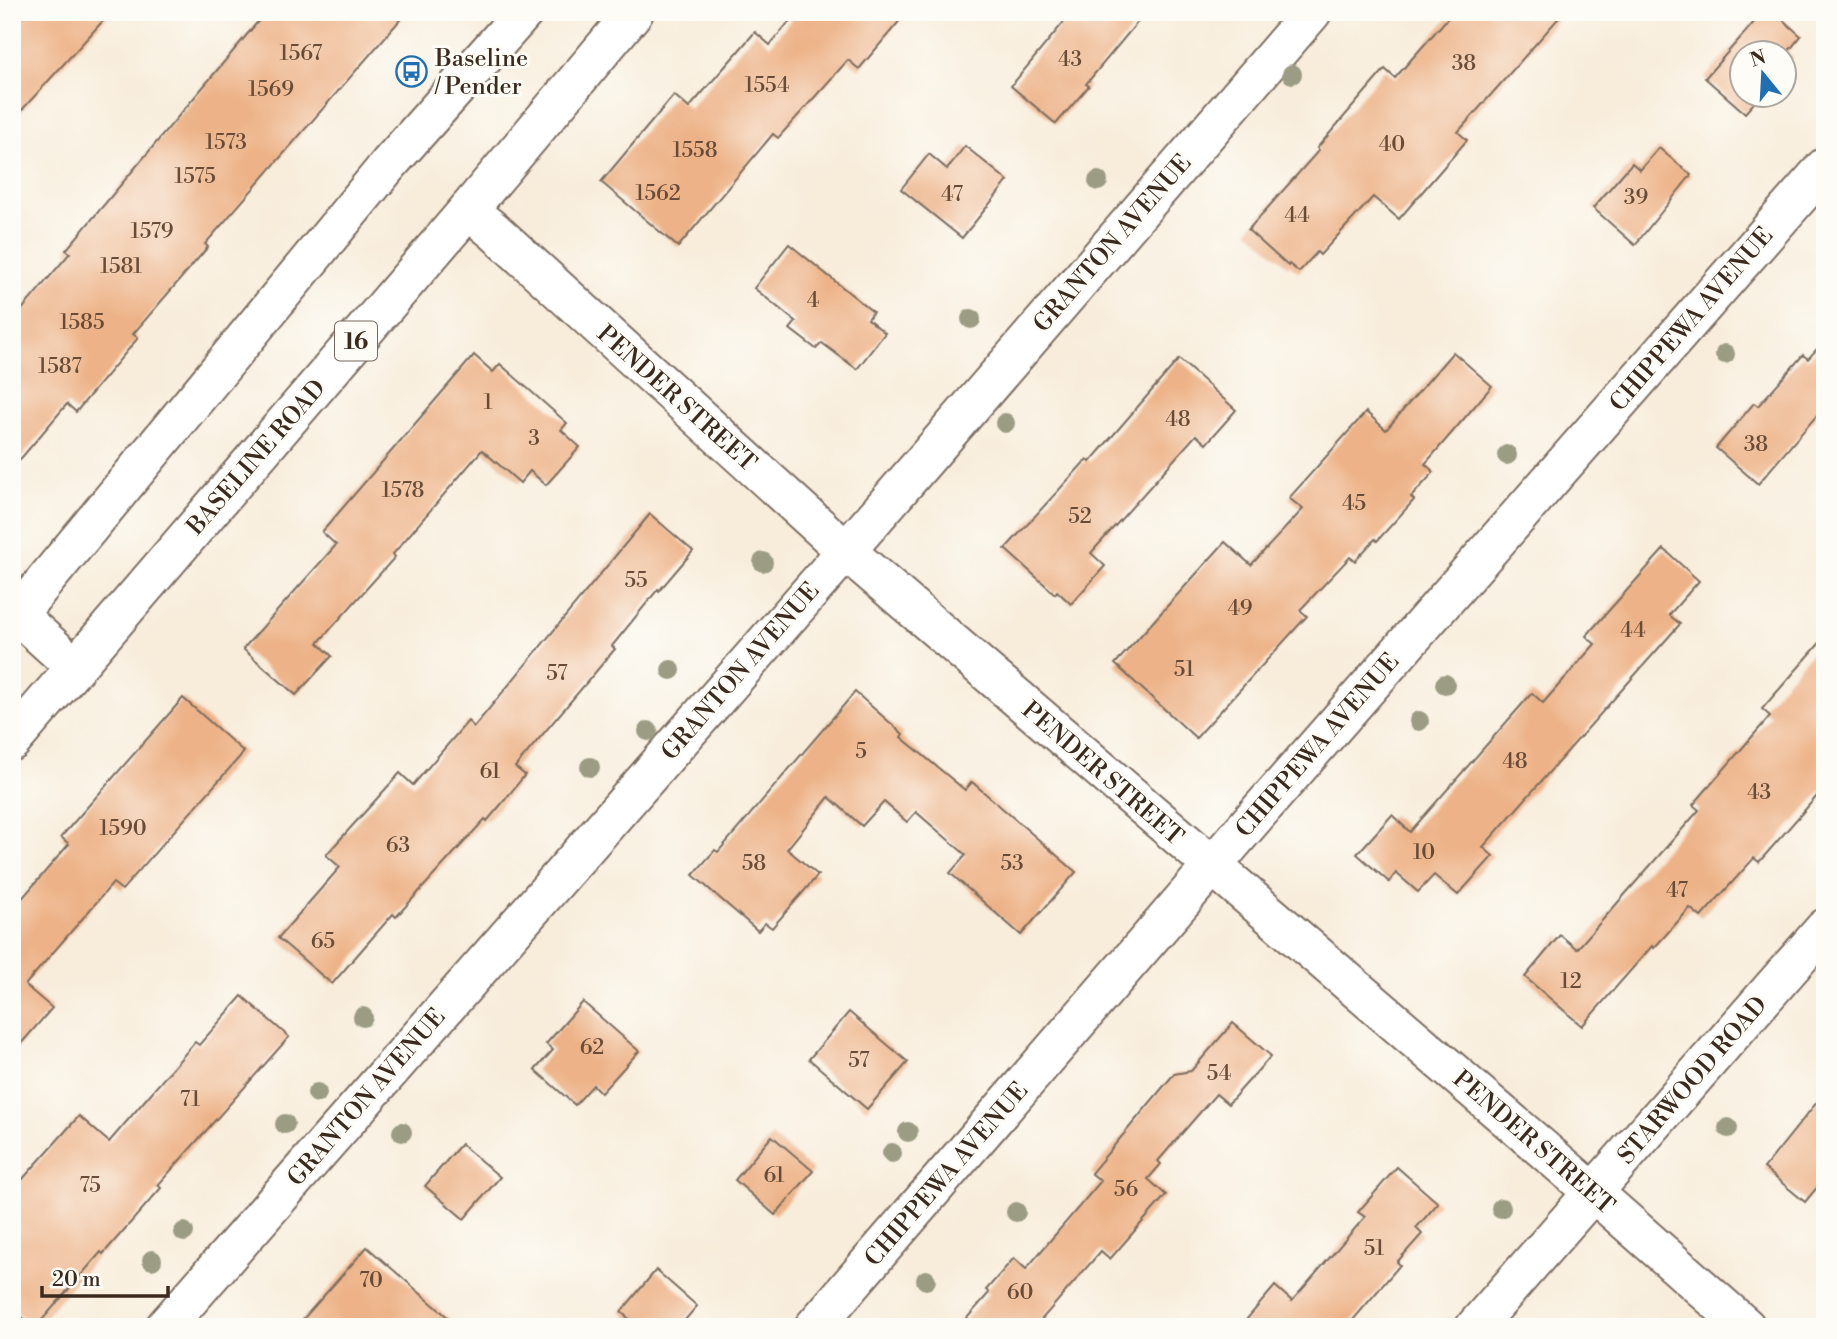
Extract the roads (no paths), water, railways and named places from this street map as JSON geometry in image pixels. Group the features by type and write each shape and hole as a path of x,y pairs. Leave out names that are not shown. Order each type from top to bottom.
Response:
{"street":[{"path":"75,667 14,615 389,164 524,12"},
{"name":"BASELINE ROAD","path":"12,741 468,210 634,12"},
{"name":"GRANTON AVENUE","path":"165,1327 846,551 1312,12"},
{"name":"CHIPPEWA AVENUE","path":"814,1327 1211,867 1825,167"},
{"name":"PENDER STREET","path":"468,210 846,551 1594,1193 1746,1327"},
{"name":"STARWOOD ROAD","path":"1475,1327 1825,928"}],"place":[{"name":"Baseline / Pender","path":"412,72"}]}
